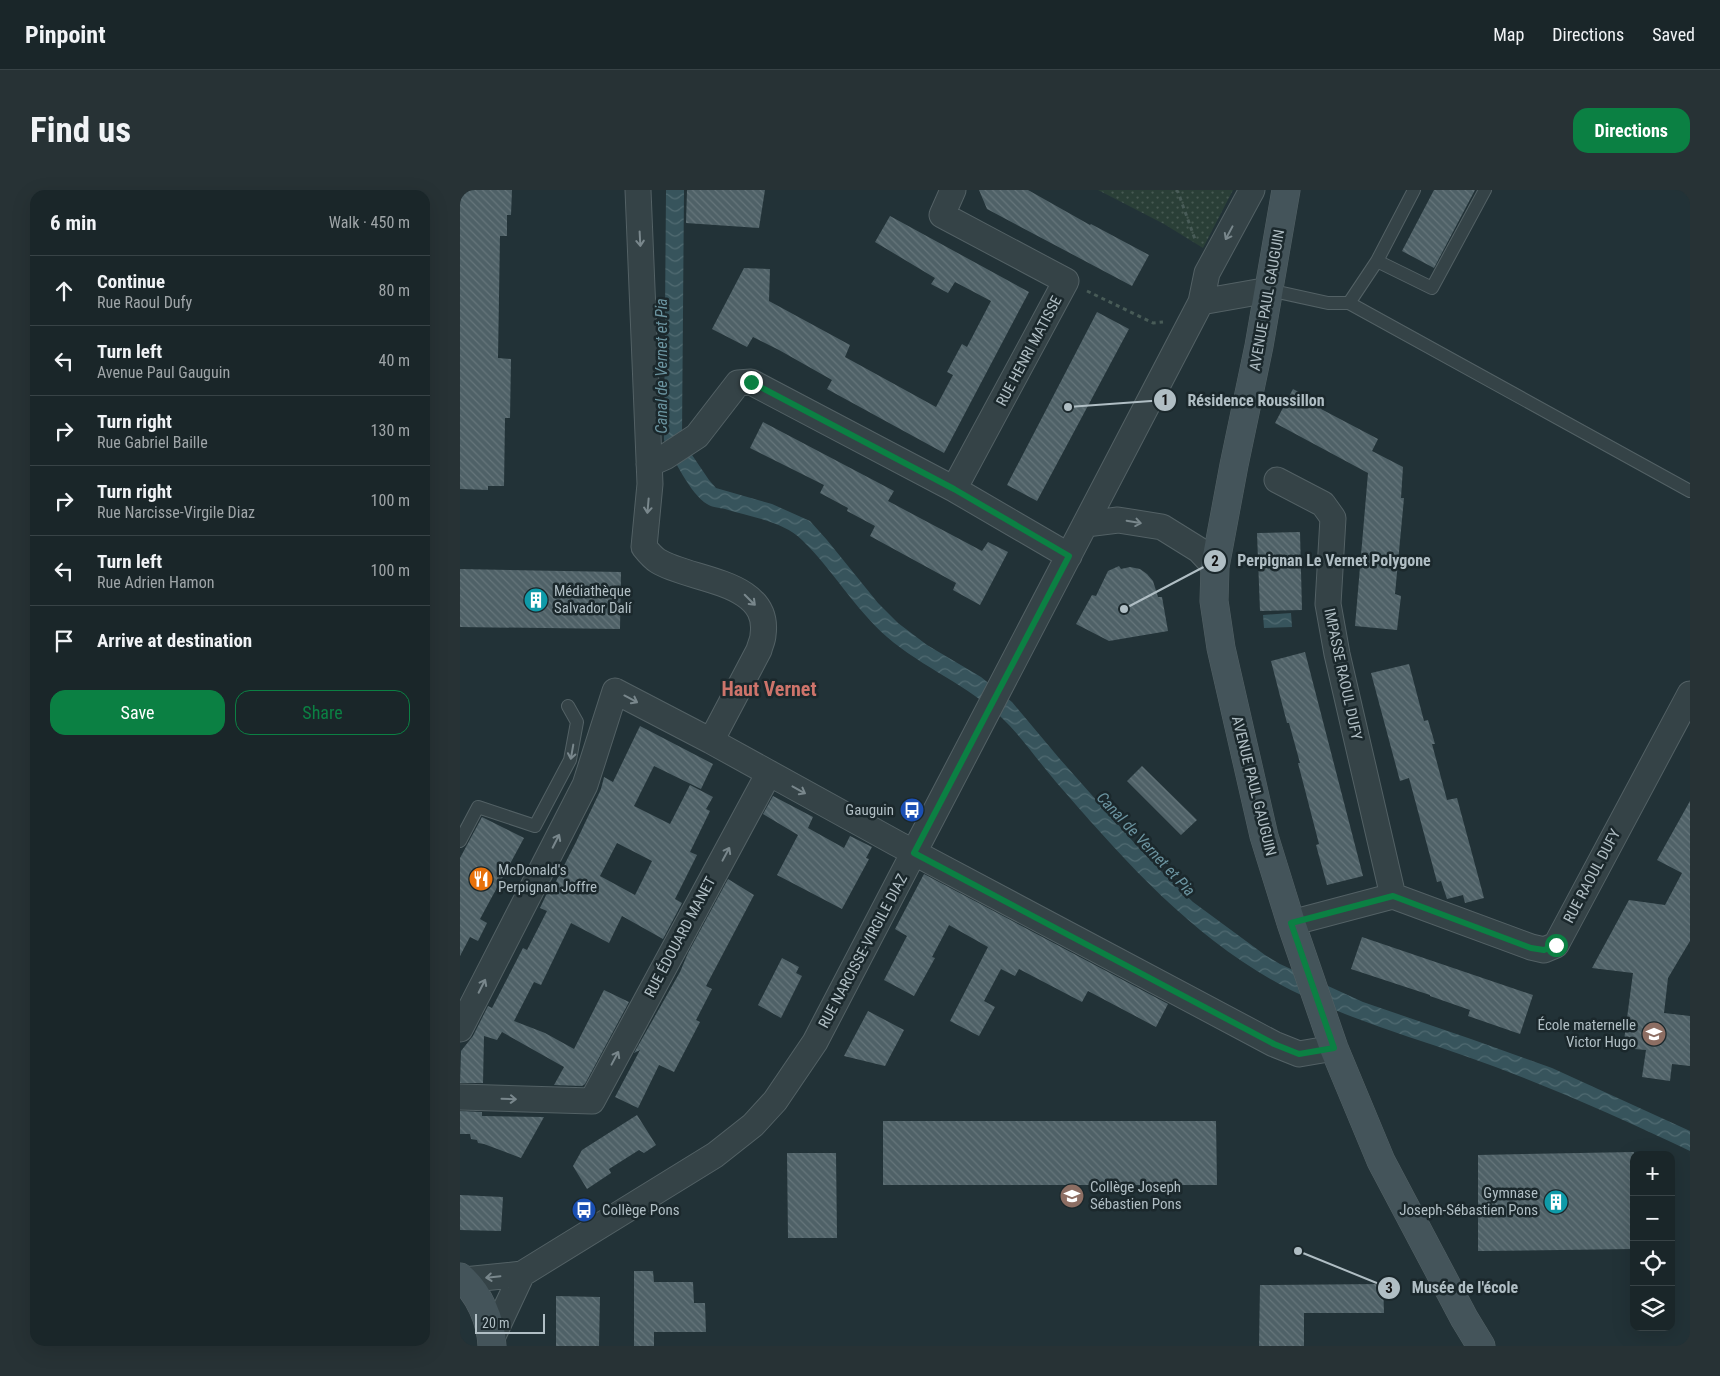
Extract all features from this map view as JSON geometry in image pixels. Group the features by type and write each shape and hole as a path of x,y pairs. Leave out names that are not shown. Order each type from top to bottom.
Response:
{"street":[{"path":"638,190 657,461 650,484 644,548 657,561 743,593 756,605 762,618 763,635 759,650 711,741"},
{"name":"RUE HENRI MATISSE","path":"953,190 942,215 1066,282 954,489"},
{"name":"RUE NARCISSE-VIRGILE DIAZ","path":"462,1279 522,1274 714,1154 753,1125 770,1107 815,1042 1198,310 1208,273 1252,190"},
{"name":"AVENUE PAUL GAUGUIN","path":"1286,190 1269,290 1215,567 1214,600 1221,648 1264,836 1291,923 1334,1048 1381,1161 1464,1318 1481,1346"},
{"path":"1198,310 1269,290"},
{"path":"657,461 697,436 738,383 751,382 954,489 1069,556"},
{"name":"IMPASSE RAOUL DUFY","path":"1276,480 1323,504 1334,518 1328,604 1337,654 1393,896"},
{"path":"1086,524 1118,520 1162,527 1199,550 1215,567"},
{"path":"460,1029 585,785 615,690 914,853 1274,1044 1299,1054 1334,1048"},
{"name":"RUE RAOUL DUFY","path":"1393,896 1531,948 1544,950 1556,945 1690,694"},
{"name":"RUE ÉDOUARD MANET","path":"460,1097 592,1101 769,774"},
{"path":"1291,923 1393,896"},
{"path":"492,1342 522,1274"},
{"path":"462,1279 477,1297 484,1311 492,1342"}],"lane":[{"path":"1349,303 1377,260 1414,190"},
{"path":"1377,260 1432,288 1485,190"},
{"path":"1269,290 1328,302 1349,303 1690,491"},
{"path":"460,840 478,807 536,826 570,760 577,722 568,706"},
{"path":"1464,1318 1464,1346"}],"path":[{"path":"1176,190 1208,273"},
{"path":"1066,282 1153,323 1198,310"}],"green space":[{"path":"1098,190 1233,190 1203,248 1164,224"}],"water":[{"path":"666,190 684,190 682,436 690,452 716,488 772,504 810,521 878,603 898,623 927,645 981,677 1012,702 1059,758 1164,874 1193,902 1265,955 1280,964 1363,1002 1552,1068 1690,1131 1690,1151 1522,1077 1332,1009 1281,985 1257,971 1200,930 1149,884 1125,860 1049,774 1016,733 989,706 915,658 875,626 802,540 776,524 711,506 701,499 683,475 664,440"},
{"path":"1291,613 1292,627 1264,628 1263,615"}],"building":[{"path":"460,190 512,190 511,215 507,215 507,236 500,236 498,358 511,359 510,418 505,418 504,486 488,486 488,490 460,489"},
{"path":"687,190 765,190 759,228 686,223"},
{"path":"979,190 1028,190 1149,255 1132,286 987,209"},
{"path":"1434,190 1475,190 1434,268 1402,251"},
{"path":"890,216 1029,292 944,453 827,389 832,380 779,350 753,337 747,347 712,329 744,268 770,269 769,301 850,345 845,357 936,407 953,375 947,372 962,344 967,347 991,301 955,282 948,293 931,284 935,278 875,242"},
{"path":"1097,312 1129,329 1037,501 1007,485"},
{"path":"1293,389 1323,405 1321,409 1378,439 1372,451 1403,467 1401,498 1404,498 1395,594 1401,596 1397,630 1355,626 1368,473 1275,423"},
{"path":"763,422 894,491 888,501 982,551 988,542 1008,552 980,605 953,590 956,583 870,536 875,526 847,511 848,508 820,493 824,485 750,448"},
{"path":"1300,532 1302,610 1260,611 1257,533"},
{"path":"1119,566 1121,569 1130,567 1140,569 1153,581 1158,597 1162,597 1168,631 1109,641 1076,624 1092,595 1096,596 1108,571"},
{"name":"Médiathèque Salvador Dalí","path":"460,569 621,572 620,629 460,627"},
{"path":"1305,652 1363,876 1327,885 1316,845 1319,844 1298,763 1300,763 1289,723 1287,723 1271,661"},
{"path":"1409,664 1424,721 1428,720 1435,744 1432,744 1447,800 1457,798 1484,898 1465,903 1463,895 1447,899 1441,881 1437,882 1409,778 1400,781 1371,673"},
{"path":"640,726 713,764 701,789 654,766 634,806 670,824 690,785 713,797 706,809 710,811 690,852 697,855 675,899 682,903 663,939 622,916 609,943 571,923 541,985 534,982 514,1021 545,1033 574,1049 604,990 629,1002 585,1084 582,1086 554,1085 564,1067 502,1032 497,1040 484,1036 483,1083 460,1083 461,1051 473,1036 488,1006 492,1008 523,948 527,950 547,911 540,908 547,893 550,893 576,842 601,789 604,777 613,782","holes":["617,843 652,861 635,895 600,876"]},
{"path":"1142,766 1197,820 1181,835 1127,781"},
{"path":"773,796 813,817 808,828 844,848 850,836 872,847 866,858 869,859 842,909 777,875 798,835 763,814"},
{"name":"École maternelle Victor Hugo","path":"1690,801 1690,941 1668,978 1664,1013 1690,1016 1690,1066 1672,1064 1670,1081 1642,1077 1646,1050 1623,1048 1633,973 1592,968 1629,900 1665,905 1682,873 1657,860"},
{"name":"McDonald's Perpignan Joffre","path":"482,817 524,838 480,919 487,923 478,941 470,937 460,956 460,858"},
{"path":"924,874 1168,1004 1156,1027 1088,991 1082,1002 1019,969 1015,976 1001,969 984,1001 995,1007 979,1036 950,1021 988,947 949,925 932,957 935,958 914,996 884,980 907,936 895,929"},
{"path":"728,879 754,895 706,986 712,989 696,1020 700,1022 674,1072 659,1065 638,1108 615,1097 640,1050 634,1053 680,972 688,953"},
{"path":"1362,937 1533,995 1520,1034 1468,1016 1470,1010 1351,969"},
{"path":"782,958 799,967 796,973 802,976 781,1018 758,1005"},
{"path":"868,1011 904,1030 885,1066 844,1056"},
{"path":"460,1111 482,1112 482,1116 544,1117 521,1158 478,1143 477,1140 471,1139 470,1134 460,1134"},
{"path":"637,1115 656,1145 644,1153 639,1150 609,1169 611,1173 587,1189 573,1166 582,1150"},
{"path":"883,1121 1216,1121 1217,1185 883,1185"},
{"name":"Gymnase Joseph-Sébastien Pons","path":"1630,1152 1630,1249 1478,1251 1478,1155"},
{"path":"787,1153 836,1153 837,1238 788,1238"},
{"path":"460,1195 503,1197 501,1231 460,1230"},
{"path":"634,1271 653,1271 654,1282 693,1282 694,1303 705,1303 706,1332 654,1332 654,1346 634,1346"},
{"path":"1383,1284 1384,1313 1304,1313 1304,1346 1259,1346 1260,1285"},
{"path":"556,1296 600,1297 599,1346 556,1346"}],"place":[{"name":"Résidence Roussillon","path":"1068,407"},
{"name":"Médiathèque Salvador Dalí","path":"536,600"},
{"name":"Perpignan Le Vernet Polygone","path":"1124,609"},
{"name":"Gauguin","path":"912,810"},
{"name":"McDonald's Perpignan Joffre","path":"481,879"},
{"name":"École maternelle Victor Hugo","path":"1654,1034"},
{"name":"Collège Joseph Sébastien Pons","path":"1072,1196"},
{"name":"Gymnase Joseph-Sébastien Pons","path":"1556,1202"},
{"name":"Collège Pons","path":"584,1210"},
{"name":"Musée de l'école","path":"1298,1251"}],"district":[{"name":"Haut Vernet","path":"769,689"}],"route":[{"path":"751,382 954,489 1069,556 914,853 1274,1044 1299,1054 1334,1048 1291,923 1393,896 1531,948 1544,950 1556,945"}],"water label":[{"name":"Canal de Vernet et Pia","path":"661,366"},
{"name":"Canal de Vernet et Pia","path":"1146,844"}]}
